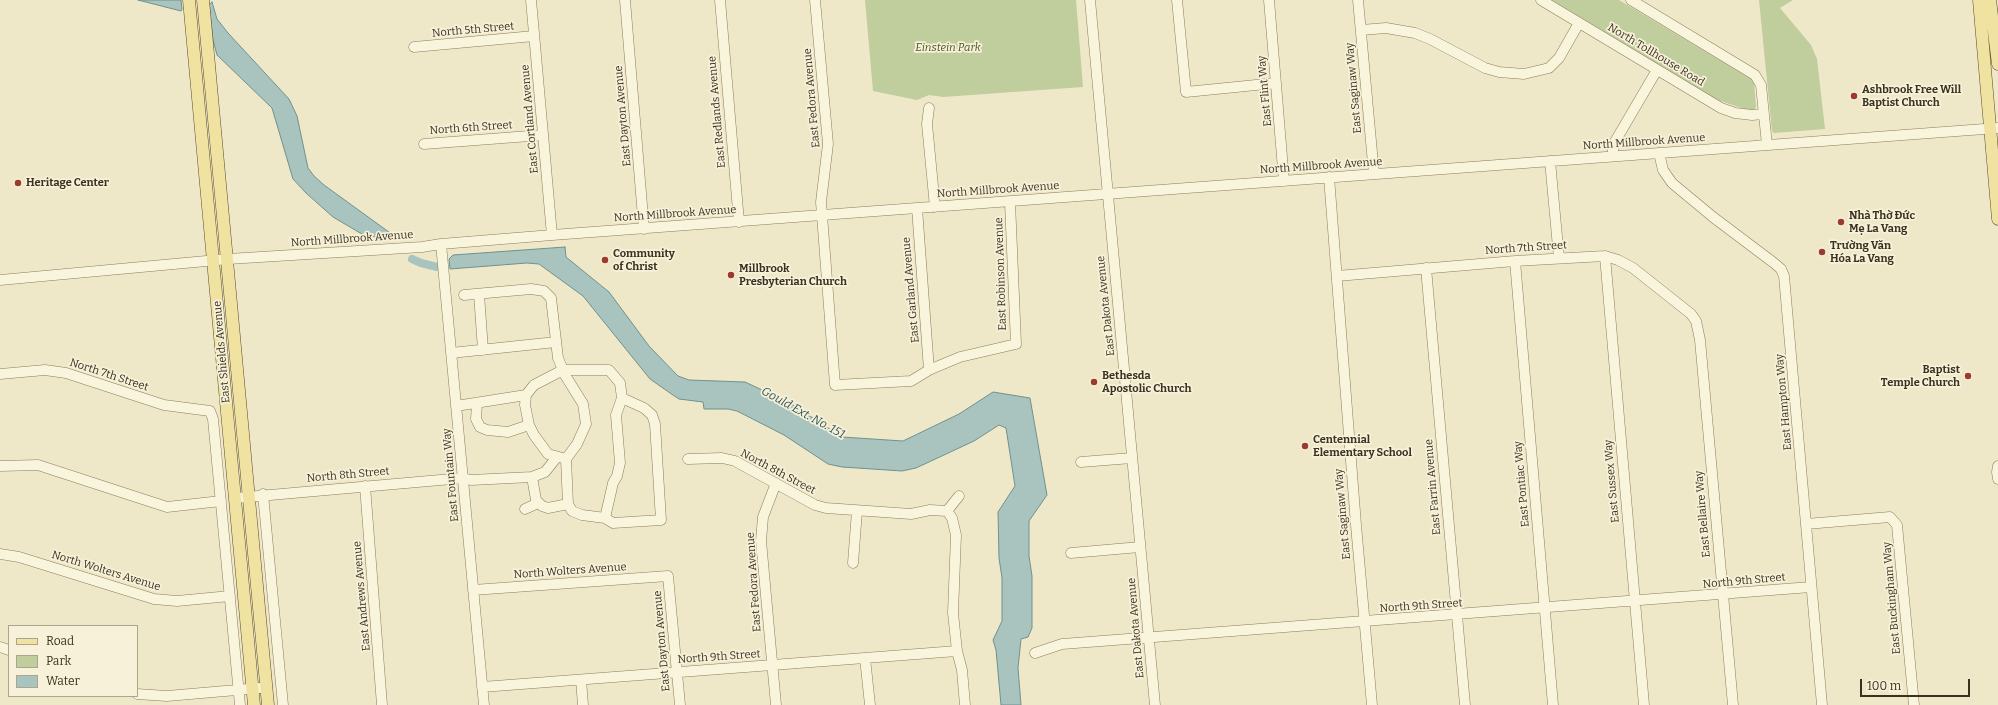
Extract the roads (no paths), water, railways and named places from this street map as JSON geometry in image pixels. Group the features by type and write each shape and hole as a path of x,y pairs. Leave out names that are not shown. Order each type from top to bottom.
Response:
{"main road":[{"name":"East Shields Avenue","path":"189,0 254,705"},
{"name":"East Shields Avenue","path":"203,0 250,496 268,705"},
{"path":"1979,0 1994,128 1998,219"},
{"path":"1990,0 1998,64"},
{"path":"191,20 196,22 198,26 203,71 211,90"}],"street":[{"name":"East Cortland Avenue","path":"531,0 552,235"},
{"name":"East Dayton Avenue","path":"625,0 644,229"},
{"name":"East Redlands Avenue","path":"720,0 739,222"},
{"name":"East Fedora Avenue","path":"815,0 828,144 827,160 822,186 822,215 835,385 911,380 929,370"},
{"name":"East Dakota Avenue","path":"1090,0 1155,705"},
{"path":"1177,0 1186,92 1276,83"},
{"name":"East Flint Way","path":"1268,0 1284,180"},
{"name":"East Saginaw Way","path":"1358,0 1374,174"},
{"name":"North Tollhouse Road","path":"1541,0 1721,108 1735,113 1752,115 1764,114"},
{"path":"1631,0 1755,75 1761,85 1767,145"},
{"path":"1361,30 1386,28 1415,33 1430,39 1466,64 1499,72 1524,74 1549,68 1559,58 1579,23"},
{"name":"North 5th Street","path":"414,47 534,36"},
{"path":"1613,156 1613,145 1657,70"},
{"path":"929,108 927,124 935,207"},
{"name":"North Millbrook Avenue","path":"0,280 214,260 422,247 552,235 1994,128"},
{"name":"North 6th Street","path":"424,144 543,135"},
{"name":"East Hampton Way","path":"1658,153 1663,170 1672,183 1713,217 1774,263 1781,269 1784,276 1822,705"},
{"path":"1550,161 1560,258"},
{"name":"East Saginaw Way","path":"1329,177 1372,705"},
{"name":"East Robinson Avenue","path":"929,370 960,357 1016,344 1010,202"},
{"name":"East Garland Avenue","path":"917,208 929,370"},
{"name":"East Fountain Way","path":"442,244 484,705"},
{"name":"North 7th Street","path":"1337,276 1515,261 1605,256 1633,268 1685,309 1696,321"},
{"name":"East Sussex Way","path":"1605,256 1644,705"},
{"name":"East Pontiac Way","path":"1515,261 1553,705"},
{"name":"East Farrin Avenue","path":"1426,268 1465,705"},
{"path":"464,295 531,289 544,291 551,298 558,358 563,370 584,404 586,424 577,444 545,472 532,477 536,500 538,503 548,508 568,504"},
{"path":"479,294 483,350"},
{"name":"East Bellaire Way","path":"1696,321 1700,340 1733,705"},
{"path":"452,353 556,342"},
{"name":"North 7th Street","path":"0,374 45,370 66,373 164,405 210,411 213,419 221,501"},
{"path":"561,458 548,454 529,425 525,405 526,396 534,385 563,370 609,370 620,383 622,398 616,415 620,463 617,476 613,483 605,518"},
{"path":"456,406 526,396"},
{"path":"561,458 568,504 572,511 582,515 605,518 613,523 661,520 655,424 652,415 644,408 622,398"},
{"path":"477,404 476,419 480,427 486,430 508,432 529,425"},
{"name":"North 8th Street","path":"688,460 722,458 735,461 816,505 857,511 911,514 930,510 947,511"},
{"path":"1081,462 1132,458"},
{"path":"0,466 38,465 167,507 221,501 240,705"},
{"path":"1998,466 1996,472 1998,479"},
{"name":"North 8th Street","path":"236,498 263,494 463,478 470,480 532,477"},
{"name":"East Fedora Avenue","path":"776,483 766,507 761,528 776,705"},
{"name":"East Andrews Avenue","path":"365,486 382,705"},
{"path":"263,494 283,705"},
{"path":"959,496 947,511 952,518 956,535 957,554 953,598 957,651 962,670 965,705"},
{"path":"525,508 538,503"},
{"path":"854,563 857,511"},
{"name":"East Buckingham Way","path":"1806,524 1890,516 1897,525 1914,705"},
{"path":"1071,553 1140,547"},
{"name":"North Wolters Avenue","path":"0,554 19,557 154,599 177,601 230,596"},
{"name":"East Dayton Avenue","path":"668,576 680,705"},
{"name":"North Wolters Avenue","path":"474,590 668,576"},
{"name":"North 9th Street","path":"1035,653 1062,644 1545,609 1811,587"},
{"name":"North 9th Street","path":"482,687 957,651"},
{"path":"865,658 870,705"},
{"path":"581,680 583,705"},
{"path":"138,694 167,696 266,687"}],"water":[{"path":"138,0 181,0 182,9 181,11"},
{"path":"212,2 217,19 228,33 289,99 297,116 308,168 314,176 324,185 393,235 367,237 333,217 293,179 272,108 217,55 213,40 209,5"},
{"path":"565,247 566,257 609,292 649,346 678,376 689,380 745,382 790,403 842,437 903,441 959,414 993,392 1030,398 1047,495 1029,521 1029,556 1032,576 1032,628 1028,637 1021,639 1018,668 1021,705 1001,705 996,650 993,640 1002,621 1002,578 999,558 998,512 1015,486 1006,428 999,425 974,441 916,468 902,471 842,467 828,464 784,435 737,411 728,409 704,409 703,402 679,399 670,393 650,379 583,296 539,264 527,263 450,269 449,259 453,255"}],"waterway":[{"name":"Gould Ext. No. 151","path":"412,259 437,267"}],"place":[{"name":"Ashbrook Free Will Baptist Church","path":"1854,96"},
{"name":"Heritage Center","path":"18,183"},
{"name":"Nhà Thờ Đức Mẹ La Vang","path":"1841,222"},
{"name":"Trường Văn Hóa La Vang","path":"1822,252"},
{"name":"Community of Christ","path":"605,260"},
{"name":"Millbrook Presbyterian Church","path":"731,275"},
{"name":"Baptist Temple Church","path":"1968,376"},
{"name":"Bethesda Apostolic Church","path":"1094,382"},
{"name":"Centennial Elementary School","path":"1305,446"}],"park label":[{"name":"Einstein Park","path":"948,48"}]}
